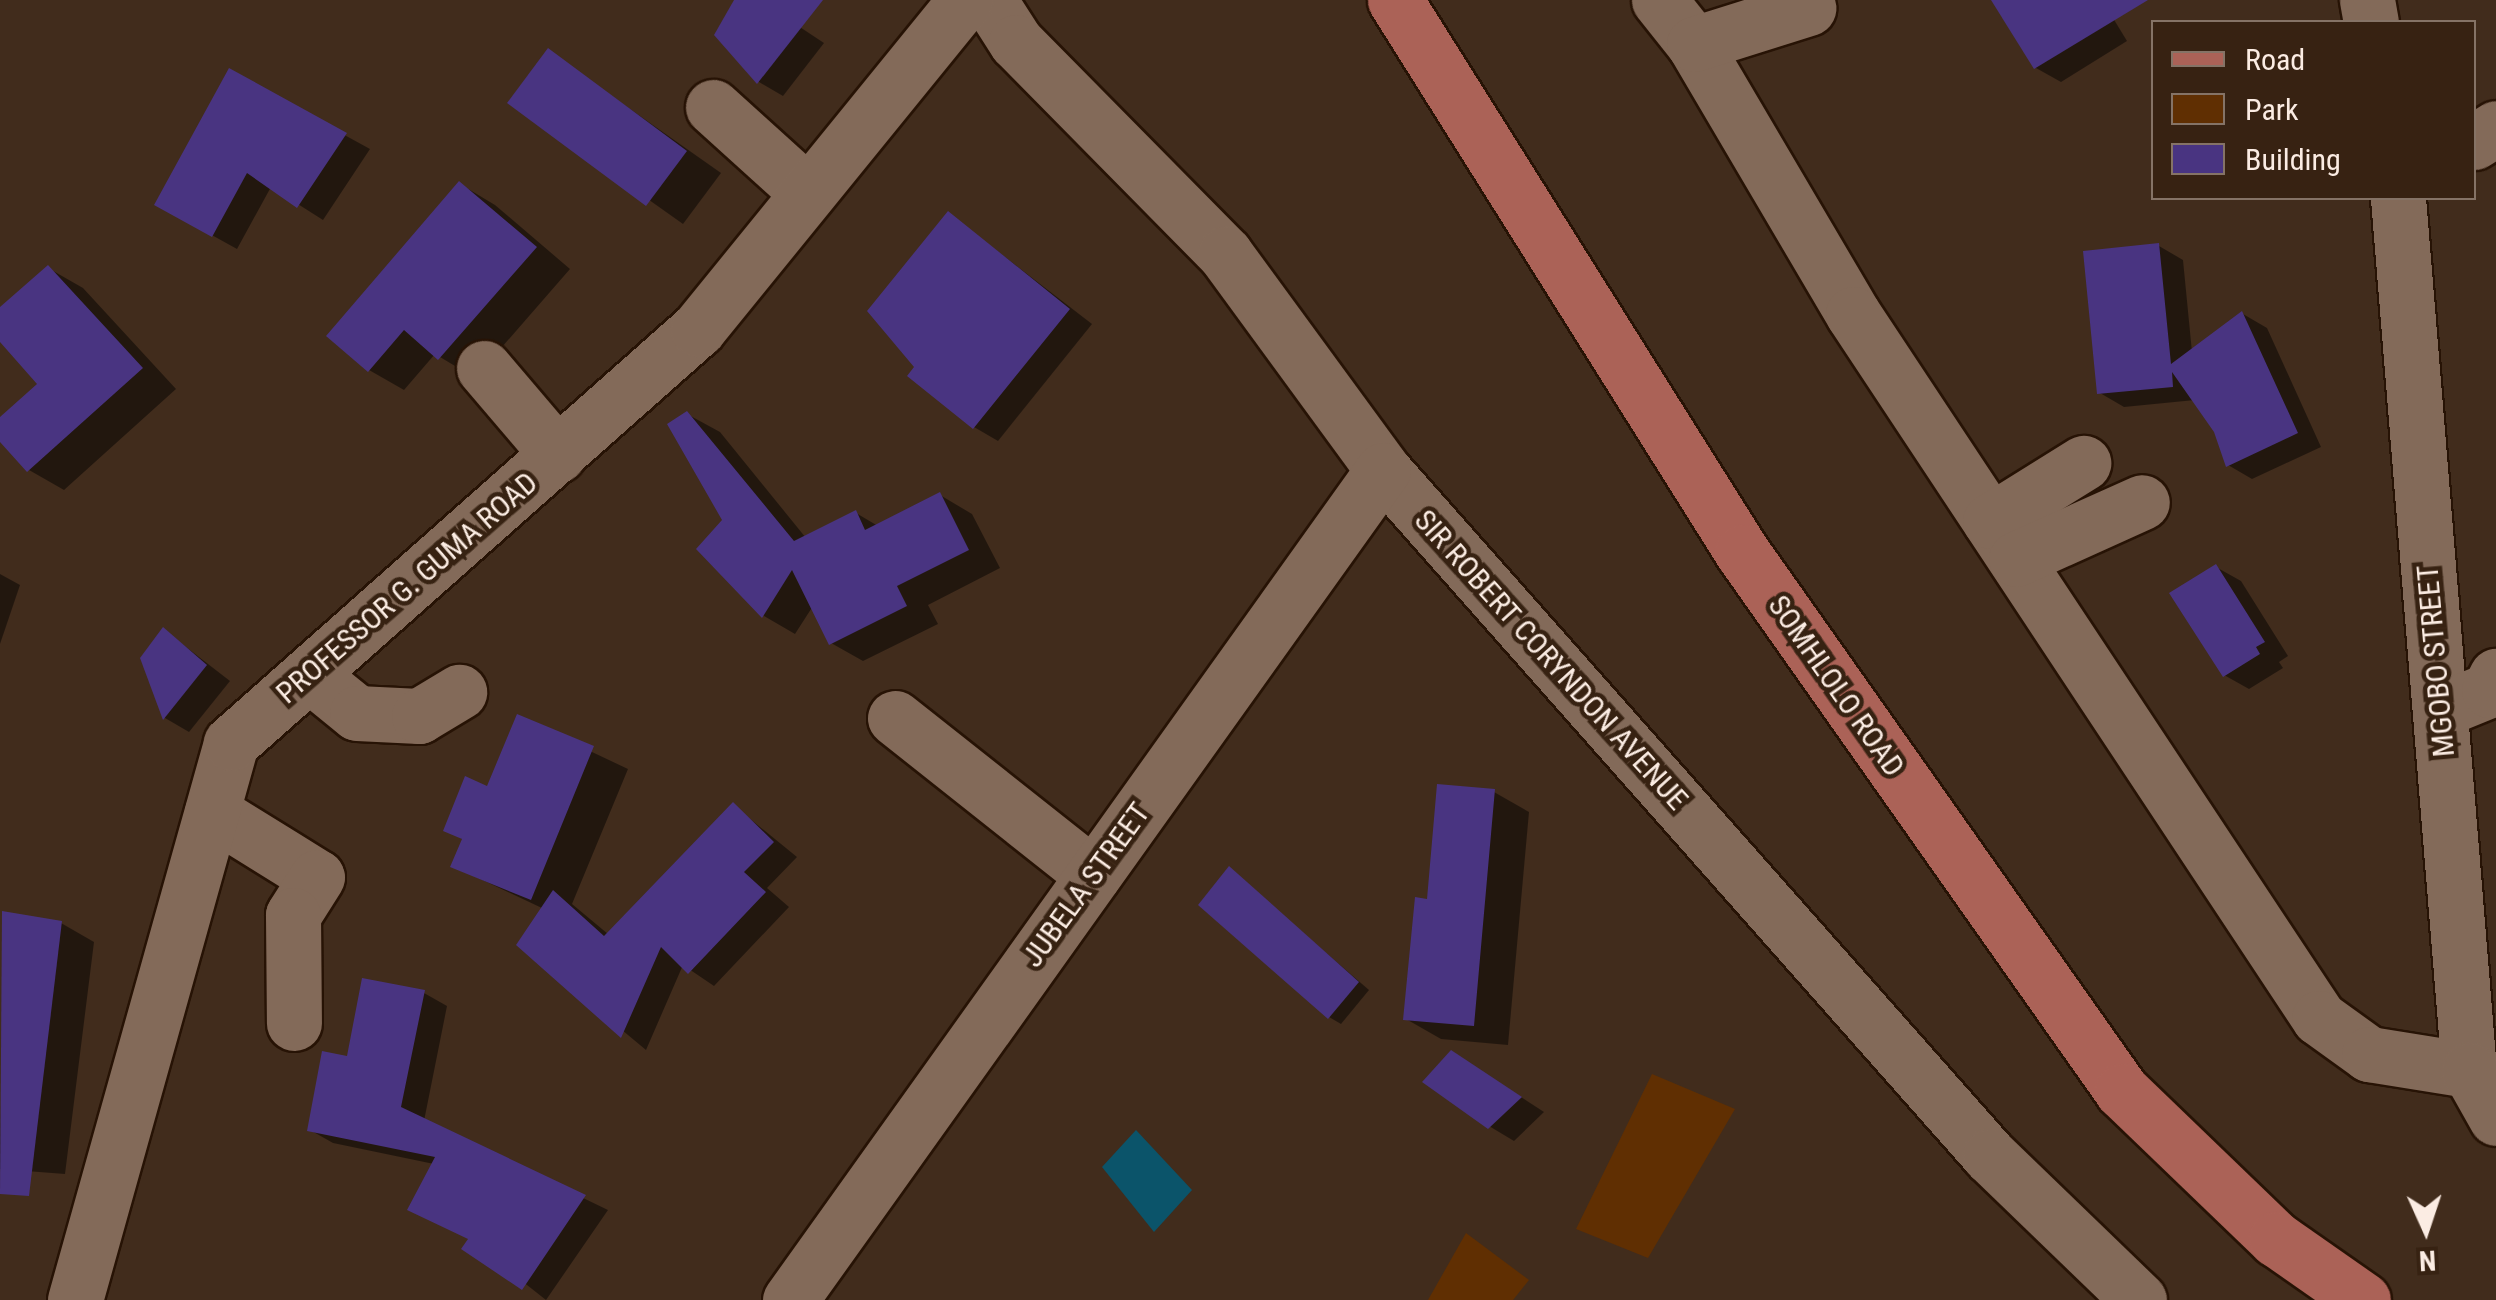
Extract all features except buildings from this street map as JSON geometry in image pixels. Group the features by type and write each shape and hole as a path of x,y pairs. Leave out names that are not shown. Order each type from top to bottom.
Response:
{"main road":[{"name":"SOMHLOLO ROAD","path":"1395,0 1742,552 2122,1091 2276,1240 2363,1300"}],"street":[{"name":"PROFESSOR G. GUMA ROAD","path":"75,1300 231,744 698,329 965,0"},
{"name":"SIR ROBERT CORYNDON AVENUE","path":"989,0 1016,42 1225,254 1383,470 1990,1156 2139,1300"},
{"path":"1659,0 1694,44 1853,314 2319,1018 2369,1054 2470,1070"},
{"path":"1694,44 1808,8"},
{"path":"712,107 808,193"},
{"name":"MGOBO STREET","path":"2398,200 2440,710 2479,970 2470,1070 2496,1118"},
{"path":"484,368 558,455"},
{"path":"2003,540 2083,463"},
{"name":"JUBELA STREET","path":"790,1300 1383,470"},
{"path":"2003,540 2142,502"},
{"path":"310,675 357,713 418,716 459,692"},
{"path":"2440,710 2489,690 2496,676"},
{"path":"895,718 1093,875"},
{"path":"212,812 317,876 293,915 294,1022"}],"green space":[{"path":"1652,1074 1735,1109 1648,1258 1576,1229"},
{"path":"1466,1233 1529,1280 1513,1300 1428,1300"}],"water":[{"path":"1136,1130 1192,1190 1154,1232 1102,1167"}]}
